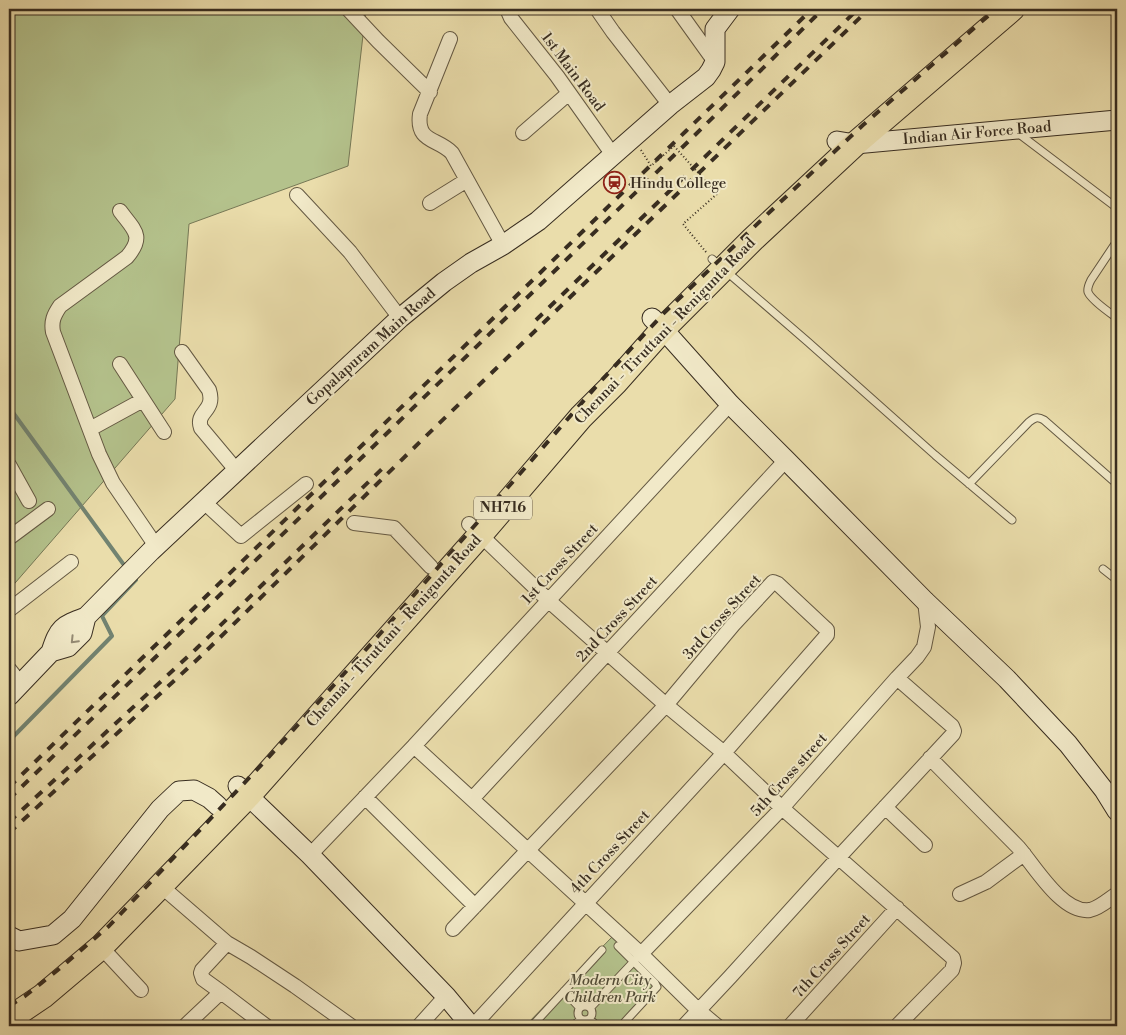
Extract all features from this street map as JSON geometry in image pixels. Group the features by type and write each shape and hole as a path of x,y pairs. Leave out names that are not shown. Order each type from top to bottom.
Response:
{"highway":[{"name":"Chennai - Tiruttani - Renigunta Road","path":"846,143 989,9"},
{"name":"Chennai - Tiruttani - Renigunta Road","path":"9,1001 38,990 101,947 161,886 475,529 570,407 718,264 743,229 1012,9"},
{"name":"Chennai - Tiruttani - Renigunta Road","path":"9,1019 218,806 243,791 431,567 475,529"}],"street":[{"path":"348,9 430,92"},
{"name":"1st Main Road","path":"507,9 511,18 569,93 613,156"},
{"path":"597,9 670,105"},
{"path":"677,9 715,62"},
{"path":"715,62 716,29 730,9"},
{"path":"450,40 420,114 419,122 423,133 430,140 448,148 452,152 503,245"},
{"name":"Gopalapuram Main Road","path":"15,690 51,652 57,635 66,624 86,617 156,546 400,318 444,282 538,221 670,105 706,77 715,62"},
{"path":"523,133 569,93"},
{"name":"Indian Air Force Road","path":"846,143 1117,120"},
{"path":"430,203 467,180"},
{"path":"297,195 350,252 400,318"},
{"path":"120,211 135,231 136,244 134,249 127,257 60,306 51,322 53,332 99,454 113,483 156,546"},
{"path":"658,323 730,404 925,601 1007,678 1068,744 1104,790 1117,811"},
{"path":"182,352 209,390 210,405 200,420 201,428 238,470"},
{"path":"120,364 164,432"},
{"path":"90,429 143,400"},
{"name":"1st Cross Street","path":"310,855 414,746 730,404"},
{"name":"2nd Cross Street","path":"472,799 786,460"},
{"path":"9,466 30,502"},
{"path":"204,502 241,536 306,484"},
{"path":"9,538 48,509"},
{"path":"354,524 394,528 431,567"},
{"path":"475,529 549,601 666,705 724,753 782,808 953,958 952,970 902,1025"},
{"path":"9,610 71,562"},
{"name":"3rd Cross Street","path":"666,705 733,625 773,582 778,584 825,628 827,636 772,699"},
{"name":"5th Cross street","path":"637,958 782,808 917,657 924,646 928,627 925,601"},
{"path":"9,669 15,690"},
{"path":"684,1026 953,734 952,726 897,678"},
{"name":"4th Cross Street","path":"472,1026 772,699"},
{"path":"453,929 666,705"},
{"path":"414,746 585,903 637,958 717,1026"},
{"path":"930,758 1024,854 1056,894 1071,905 1083,910 1092,910 1117,894"},
{"path":"9,936 19,941 53,935 72,920 160,809 179,791 194,790 209,798 218,806"},
{"path":"243,791 310,855 446,996 472,1026"},
{"path":"366,797 475,906"},
{"path":"884,807 925,846"},
{"path":"960,894 986,882 1024,854"},
{"path":"161,886 227,943 295,986 351,1026"},
{"name":"7th Cross Street","path":"790,1026 897,908"},
{"path":"227,943 202,970 203,980 266,1026"},
{"path":"101,947 141,990"},
{"path":"185,1026 221,992"},
{"path":"419,1026 446,996"}],"lane":[{"path":"1014,130 1117,208"},
{"path":"1117,241 1088,285 1089,294 1093,299 1117,318"},
{"path":"718,264 935,455 1012,520"},
{"path":"969,484 1029,422 1039,417 1117,484"},
{"path":"1103,569 1117,580"},
{"path":"618,946 637,958 657,987 621,1026"},
{"path":"532,1026 602,950"},
{"path":"590,1007 637,958"},
{"path":"564,991 580,1008"},
{"path":"586,1005 590,1007 593,1013 590,1019 585,1020 581,1018 578,1012 580,1008 586,1005"},
{"path":"574,1026 581,1018"},
{"path":"590,1019 597,1026"}],"path":[{"path":"633,138 651,166 674,146 717,194 683,224 718,264"}],"green space":[{"path":"9,9 366,9 348,166 189,224 175,399 9,590"},
{"name":"Modern City Children Park","path":"612,937 660,985 622,1026 525,1026"}],"waterway":[{"path":"9,407 124,565"},
{"path":"9,741 112,636 102,616 136,580"}],"railway":[{"path":"9,799 823,9"},
{"path":"536,320 858,9"},
{"path":"9,833 201,656 869,9"},
{"path":"9,1006 59,969 109,926 266,760 379,635 600,382 665,312 863,125 996,9"},
{"path":"9,787 808,13"},
{"path":"9,822 196,649 387,464"}],"place":[{"name":"Hindu College","path":"614,183"}]}
